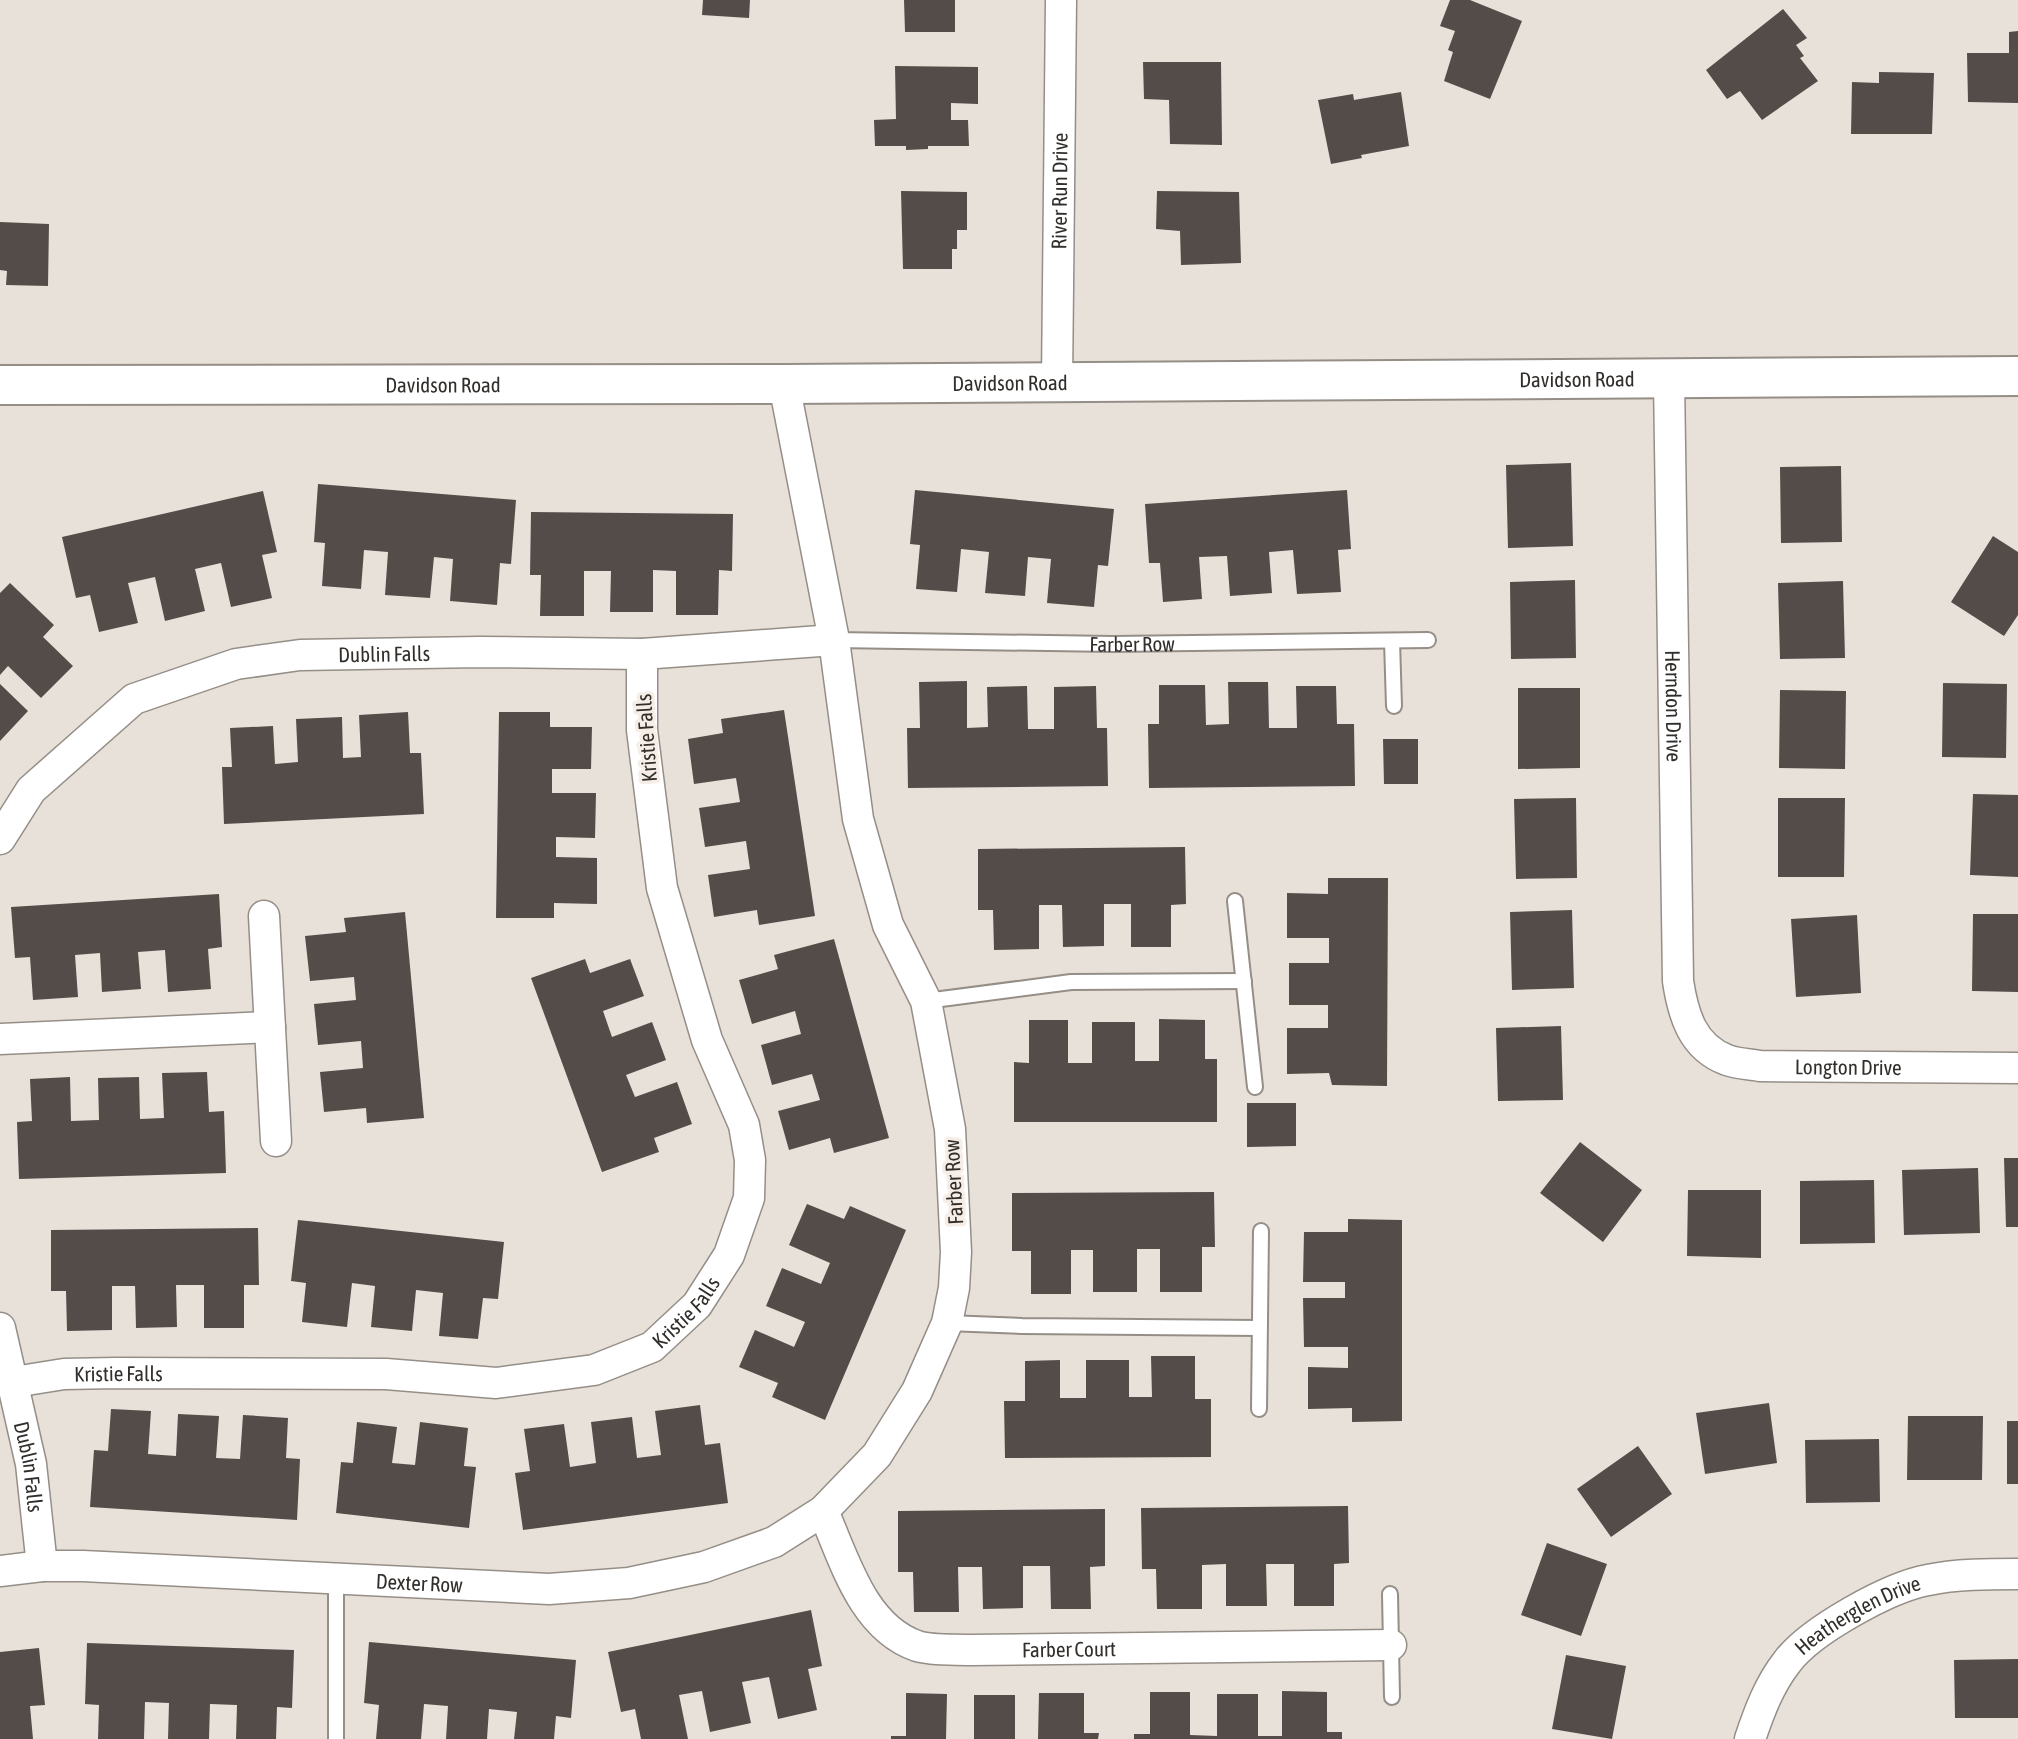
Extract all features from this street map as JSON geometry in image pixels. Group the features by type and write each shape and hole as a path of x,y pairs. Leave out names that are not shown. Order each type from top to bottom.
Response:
{"main road":[{"name":"Davidson Road","path":"0,385 784,384 2018,376"}],"street":[{"name":"River Run Drive","path":"1057,382 1061,0"},
{"name":"Herndon Drive","path":"1669,379 1678,981 1682,1007 1691,1031"},
{"name":"Farber Row","path":"784,384 834,640 858,819 888,925 926,1001 950,1129 956,1252 954,1287 947,1323 916,1391 877,1455 823,1511"},
{"name":"Dublin Falls","path":"0,839 31,790 134,699 236,663 314,655 480,652 642,654 834,640"},
{"name":"Kristie Falls","path":"13,1382 64,1374 116,1373 386,1374 496,1383 594,1370 652,1347 697,1305 729,1255 749,1198 750,1160 744,1125 707,1040 662,888 642,730 642,654"},
{"path":"264,916 276,1141"},
{"path":"0,1039 270,1027"},
{"name":"Longton Drive","path":"1691,1031 1705,1048 1728,1060 1760,1066 2018,1068"},
{"name":"Dublin Falls","path":"0,1328 31,1464 42,1566"},
{"name":"Dexter Row","path":"0,1570 42,1566 549,1589 628,1583 704,1567 774,1542 823,1511"},
{"name":"Farber Court","path":"823,1511 862,1597 884,1627 918,1646 971,1650 1391,1645"},
{"name":"Heatherglen Drive","path":"1750,1739 1768,1690 1788,1661 1818,1634 1869,1603 1927,1580 2018,1574"}],"lane":[{"name":"Farber Row","path":"834,640 1113,644 1428,640"},
{"path":"1392,641 1394,706"},
{"path":"1235,901 1255,1087"},
{"path":"926,1001 1071,982 1244,981"},
{"path":"1259,1409 1261,1231"},
{"path":"947,1323 1259,1328"},
{"path":"336,1578 336,1739"},
{"path":"1390,1594 1392,1697"}],"building":[{"path":"703,0 750,0 749,18 702,15"},
{"path":"904,0 955,0 955,32 905,32"},
{"path":"1450,0 1470,0 1522,21 1490,99 1444,81 1453,52 1448,50 1455,31 1440,26"},
{"path":"1783,9 1807,38 1796,45 1804,56 1800,58 1818,81 1762,120 1740,91 1727,99 1706,70"},
{"path":"2018,31 2018,103 1968,102 1967,53 2009,53 2009,32"},
{"path":"1143,62 1221,62 1222,145 1170,144 1169,100 1144,99"},
{"path":"895,66 978,67 978,104 951,103 951,120 968,120 969,146 928,146 928,149 906,150 906,146 875,146 874,120 896,119"},
{"path":"1879,72 1934,73 1932,134 1851,134 1852,82 1879,83"},
{"path":"1401,92 1409,146 1331,164 1318,100 1353,94 1354,100"},
{"path":"901,191 967,192 967,230 957,230 957,249 952,249 952,269 903,269"},
{"path":"1157,191 1239,192 1241,263 1181,265 1180,231 1156,229"},
{"path":"0,222 49,224 48,286 6,285 7,271 0,270"},
{"path":"1571,463 1573,546 1508,548 1506,465"},
{"path":"1841,466 1842,542 1781,543 1780,467"},
{"path":"318,484 516,500 511,564 500,563 497,605 450,601 453,559 434,557 430,598 385,595 388,552 364,550 361,589 322,586 325,543 314,542"},
{"path":"915,490 1114,509 1108,566 1098,565 1094,607 1047,603 1051,559 1028,557 1025,596 985,593 989,552 961,549 957,592 916,589 920,545 910,544"},
{"path":"1347,490 1351,549 1338,550 1341,592 1297,594 1293,550 1269,552 1272,593 1230,596 1227,556 1199,557 1202,599 1163,602 1160,563 1149,563 1145,504"},
{"path":"263,491 277,552 262,555 272,598 231,607 221,563 195,569 205,611 165,621 155,577 128,583 138,623 99,632 90,595 76,598 62,537"},
{"path":"531,512 733,514 732,571 719,570 718,615 676,615 676,571 653,570 653,612 610,612 611,571 584,571 584,616 540,616 541,575 530,575"},
{"path":"1993,536 2018,552 2018,615 2004,636 1951,602"},
{"path":"1575,580 1576,658 1511,659 1510,582"},
{"path":"1843,581 1845,658 1780,659 1778,583"},
{"path":"10,583 54,625 43,637 73,666 41,698 8,666 0,675 0,593"},
{"path":"967,681 967,728 988,727 987,687 1027,686 1028,729 1054,729 1054,687 1096,686 1097,728 1107,728 1108,786 908,788 907,728 920,728 919,682"},
{"path":"1228,682 1268,682 1269,728 1297,728 1296,686 1336,686 1337,724 1354,724 1355,786 1149,788 1148,724 1159,724 1159,685 1205,685 1206,725 1229,724"},
{"path":"1943,683 2007,684 2006,758 1942,757"},
{"path":"0,684 28,711 0,741"},
{"path":"1518,688 1580,688 1580,768 1518,769"},
{"path":"1780,690 1846,691 1845,769 1779,768"},
{"path":"784,710 815,916 759,925 757,910 714,917 708,875 750,869 746,841 705,847 699,808 740,802 736,778 694,784 688,739 723,733 721,719"},
{"path":"408,712 410,753 421,753 424,814 224,824 222,767 232,767 230,728 273,726 275,764 298,762 296,719 342,717 343,758 361,757 359,715"},
{"path":"499,712 550,712 550,727 592,727 591,769 552,769 552,793 596,793 595,838 556,837 556,857 597,858 597,904 554,903 554,918 496,918"},
{"path":"1383,739 1418,739 1418,784 1384,784"},
{"path":"1973,794 2018,795 2018,877 1970,875"},
{"path":"1576,798 1577,878 1516,879 1514,799"},
{"path":"1778,798 1845,798 1844,877 1778,877"},
{"path":"1185,847 1186,904 1171,905 1171,947 1131,947 1131,904 1104,904 1104,946 1063,947 1062,905 1039,905 1039,949 994,950 993,910 978,910 978,849"},
{"path":"1328,878 1388,878 1387,1086 1332,1085 1329,1073 1287,1074 1287,1028 1328,1028 1328,1005 1289,1005 1289,963 1329,963 1329,938 1287,938 1287,893 1328,894"},
{"path":"219,894 222,947 208,949 211,989 168,992 165,950 138,952 141,989 102,992 100,953 75,955 78,997 33,1000 30,957 15,958 11,907"},
{"path":"1572,910 1574,988 1512,990 1510,912"},
{"path":"405,912 424,1118 367,1123 366,1108 324,1112 320,1072 363,1068 361,1041 318,1045 314,1004 356,1000 354,977 310,981 305,936 346,932 344,918"},
{"path":"1973,914 2018,914 2018,992 1972,991"},
{"path":"1857,915 1861,993 1796,997 1791,919"},
{"path":"834,939 889,1138 834,1153 830,1138 789,1150 778,1111 820,1100 812,1074 772,1085 761,1045 801,1034 795,1011 752,1024 739,980 778,969 774,955"},
{"path":"585,959 590,973 630,959 644,996 603,1011 612,1037 652,1022 666,1060 626,1075 635,1097 677,1082 692,1124 654,1138 659,1152 602,1172 531,978"},
{"path":"1159,1019 1205,1020 1205,1059 1217,1059 1217,1122 1014,1122 1014,1062 1029,1063 1029,1020 1068,1020 1068,1063 1092,1063 1092,1022 1135,1022 1135,1061 1159,1061"},
{"path":"1561,1026 1563,1100 1498,1101 1496,1028"},
{"path":"207,1072 209,1112 224,1111 226,1173 19,1179 17,1122 32,1121 30,1079 70,1077 71,1121 99,1120 98,1078 139,1077 140,1119 164,1118 162,1073"},
{"path":"1247,1103 1296,1103 1296,1146 1247,1147"},
{"path":"1580,1142 1642,1190 1603,1242 1540,1193"},
{"path":"2004,1158 2018,1158 2018,1227 2006,1227"},
{"path":"1978,1168 1980,1233 1904,1235 1902,1170"},
{"path":"1874,1180 1875,1243 1800,1244 1800,1181"},
{"path":"1688,1190 1761,1190 1761,1258 1687,1256"},
{"path":"1214,1192 1215,1247 1202,1247 1202,1292 1160,1292 1160,1249 1137,1249 1137,1292 1093,1292 1093,1250 1071,1250 1071,1294 1031,1294 1031,1251 1012,1251 1012,1193"},
{"path":"807,1204 844,1219 850,1206 906,1230 825,1420 772,1397 778,1383 739,1367 755,1330 794,1347 805,1322 766,1306 782,1268 821,1284 830,1263 789,1245"},
{"path":"1348,1219 1402,1220 1402,1421 1352,1422 1352,1408 1308,1409 1308,1367 1348,1368 1348,1347 1304,1347 1303,1298 1345,1298 1345,1282 1303,1282 1304,1232 1348,1232"},
{"path":"298,1220 504,1242 498,1299 483,1298 478,1339 439,1336 443,1293 416,1290 412,1331 371,1327 375,1286 352,1283 347,1327 302,1322 306,1283 291,1281"},
{"path":"258,1228 259,1285 244,1285 244,1328 204,1328 204,1285 176,1285 177,1327 136,1328 135,1286 112,1286 112,1330 67,1331 66,1291 51,1291 51,1230"},
{"path":"1151,1356 1195,1356 1195,1399 1211,1399 1211,1457 1005,1458 1004,1401 1025,1401 1025,1361 1060,1360 1060,1398 1086,1398 1086,1360 1129,1360 1129,1397 1152,1397"},
{"path":"1769,1403 1777,1463 1705,1474 1696,1413"},
{"path":"700,1405 705,1445 720,1443 728,1503 523,1530 515,1473 530,1471 524,1429 564,1424 570,1467 596,1463 591,1422 632,1417 637,1458 661,1455 655,1411"},
{"path":"111,1409 151,1411 148,1454 176,1456 178,1414 219,1416 216,1458 240,1459 243,1415 288,1418 286,1458 300,1459 297,1520 90,1507 94,1450 108,1451"},
{"path":"1908,1416 1983,1416 1982,1480 1907,1480"},
{"path":"2007,1421 2018,1421 2018,1484 2007,1484"},
{"path":"357,1422 397,1427 392,1463 415,1465 420,1422 468,1428 464,1466 476,1467 469,1528 336,1513 341,1462 353,1463"},
{"path":"1879,1439 1880,1502 1806,1503 1805,1440"},
{"path":"1638,1446 1672,1494 1611,1537 1577,1489"},
{"path":"1348,1506 1349,1563 1334,1564 1334,1606 1294,1606 1294,1564 1266,1564 1267,1606 1226,1606 1226,1564 1202,1565 1202,1609 1157,1609 1156,1569 1142,1569 1141,1508"},
{"path":"1105,1509 1105,1566 1090,1567 1091,1609 1051,1609 1050,1566 1023,1566 1023,1608 983,1609 982,1567 958,1567 959,1612 914,1612 913,1572 898,1572 898,1511"},
{"path":"1547,1543 1607,1564 1581,1636 1521,1615"},
{"path":"811,1610 822,1666 808,1669 817,1710 778,1719 769,1677 742,1682 751,1723 710,1732 702,1691 679,1695 688,1739 641,1739 635,1709 621,1712 608,1652"},
{"path":"369,1642 576,1660 571,1718 556,1716 554,1739 514,1739 517,1712 489,1709 487,1739 446,1739 448,1706 424,1704 421,1739 376,1739 379,1705 364,1703"},
{"path":"87,1643 294,1650 292,1708 277,1707 276,1739 236,1739 237,1705 210,1704 209,1739 168,1739 169,1703 145,1702 144,1739 98,1739 99,1705 85,1704"},
{"path":"39,1648 45,1705 30,1706 33,1739 0,1739 0,1652"},
{"path":"1566,1655 1626,1666 1612,1739 1552,1729"},
{"path":"2018,1659 2018,1718 1955,1718 1954,1660"},
{"path":"1282,1691 1327,1692 1327,1732 1342,1732 1342,1739 1134,1739 1134,1734 1150,1734 1150,1692 1190,1692 1190,1735 1217,1736 1217,1694 1258,1694 1258,1736 1282,1736"},
{"path":"906,1693 947,1694 946,1739 891,1739 891,1736 906,1736"},
{"path":"1039,1693 1084,1693 1084,1733 1099,1733 1098,1739 1038,1739"},
{"path":"974,1695 1015,1695 1015,1739 974,1739"}]}
